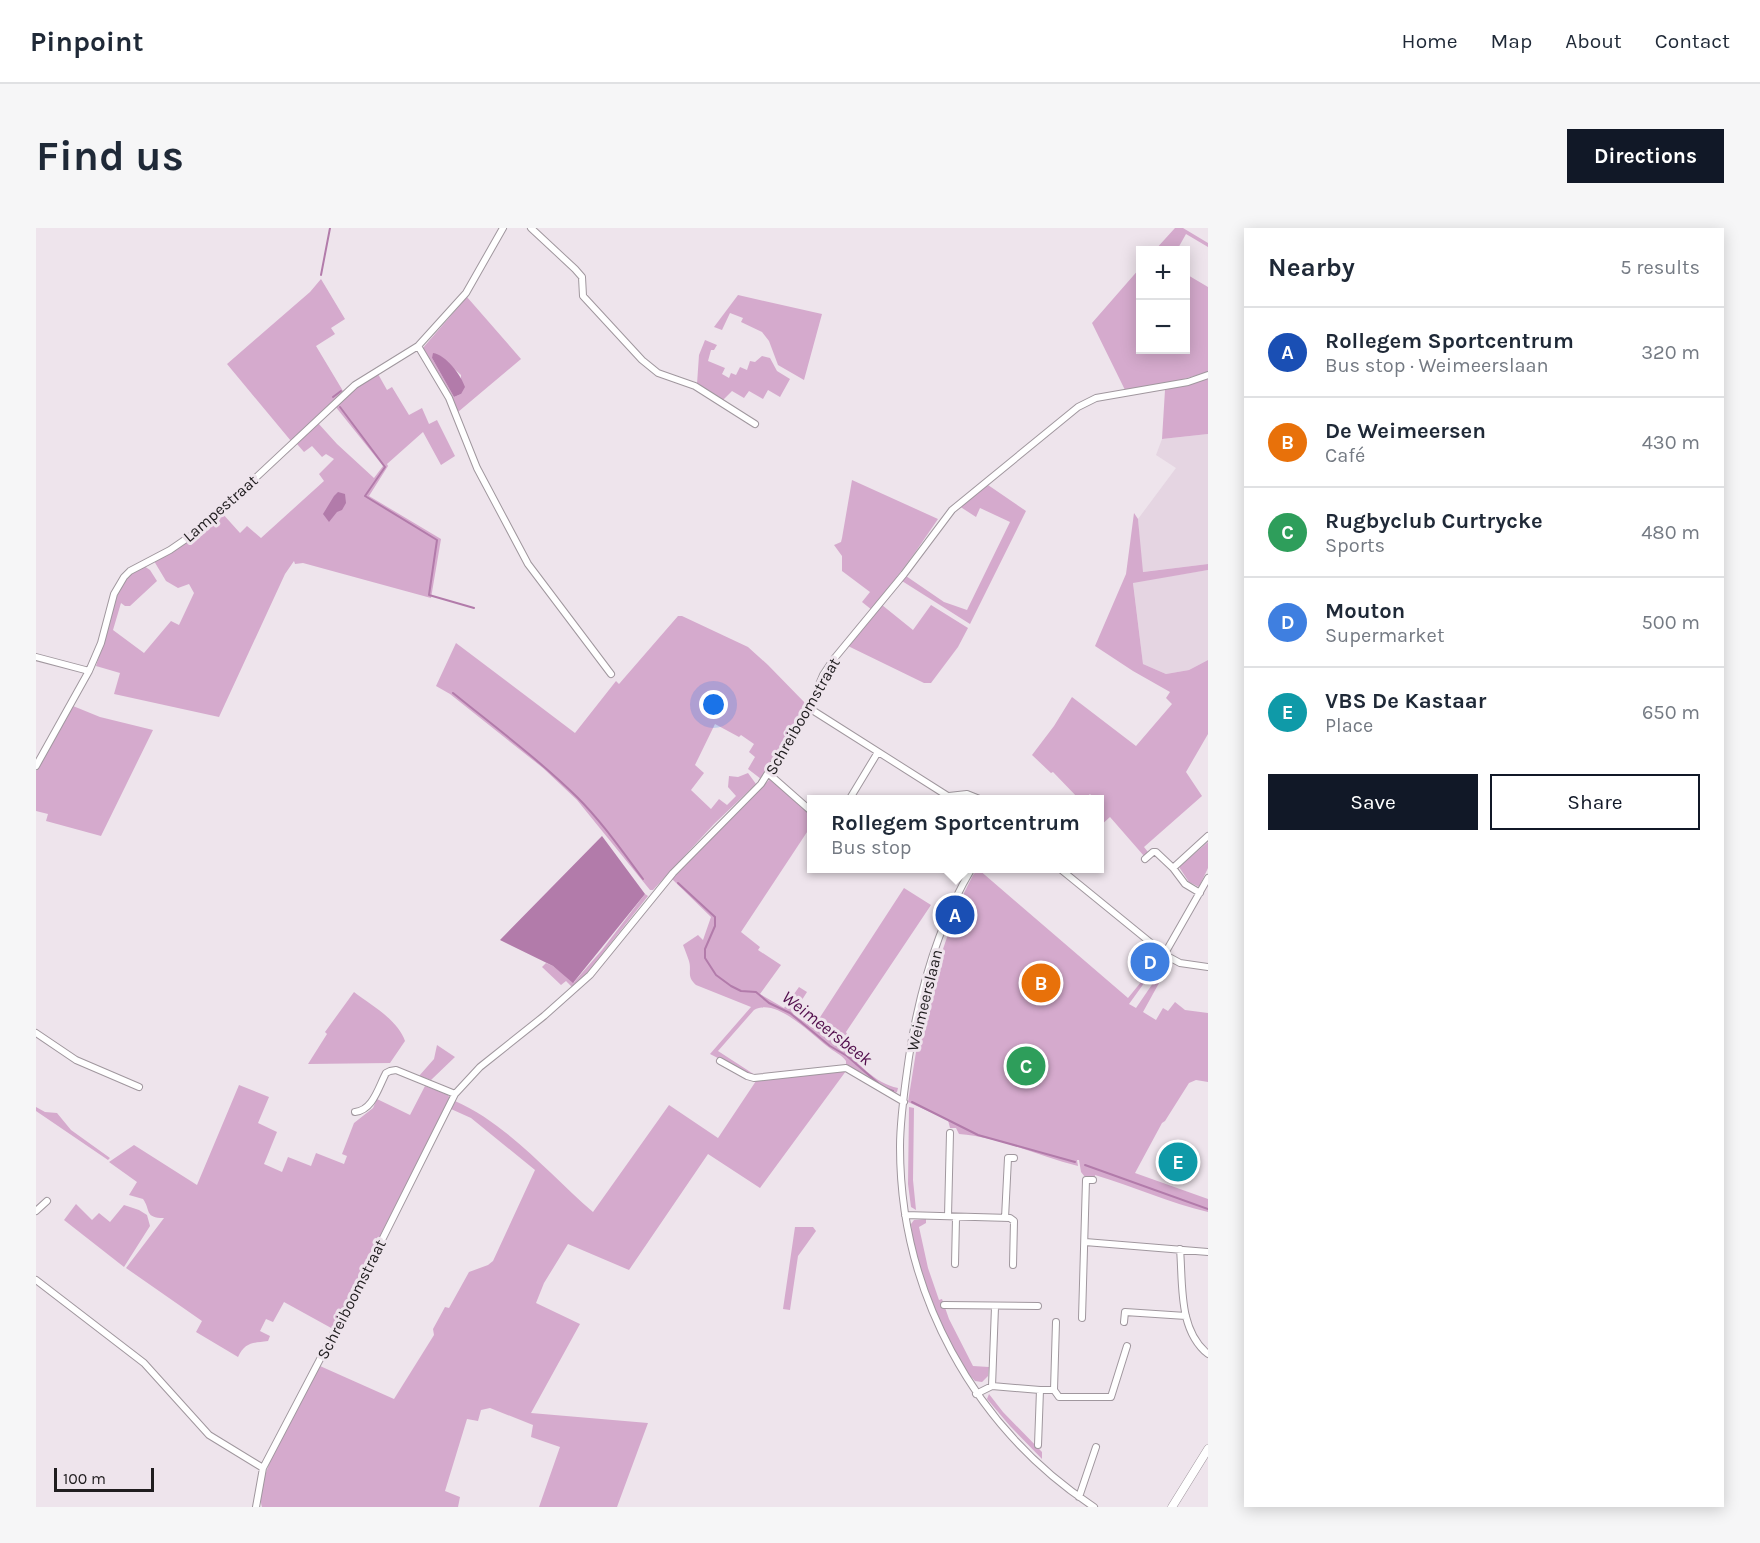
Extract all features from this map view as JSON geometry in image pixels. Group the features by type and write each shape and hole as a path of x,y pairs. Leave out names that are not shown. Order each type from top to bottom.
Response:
{"street":[{"name":"Lampestraat","path":"36,766 88,671 101,643 114,594 130,571 170,550 202,528 355,385 418,346 466,293 503,228"},
{"path":"531,228 582,277 583,296 642,360 658,372 695,386 755,424"},
{"path":"418,346 449,398 477,468 528,564 611,674"},
{"name":"Schreiboomstraat","path":"256,1507 263,1468 373,1258 455,1094 480,1066 590,975 673,873 769,774 810,708 823,675 833,660 904,574 944,519 962,501 1071,413 1096,398 1188,382 1208,375"},
{"path":"36,657 88,671"},
{"path":"810,708 947,795"},
{"path":"852,795 878,753"},
{"path":"769,774 807,807"},
{"path":"1173,868 1208,836"},
{"path":"1145,859 1156,852 1173,868 1185,884 1200,893"},
{"name":"Weimeerslaan","path":"970,873 943,927 928,971 912,1040 900,1146 910,1243 930,1307 944,1339 976,1394 1016,1442 1038,1464 1094,1507"},
{"path":"1065,873 1164,955 1180,963 1208,967"},
{"path":"1164,955 1208,878"},
{"path":"36,1034 76,1060 139,1088"},
{"path":"720,1060 754,1078 846,1068 879,1090 904,1102"},
{"path":"355,1112 364,1111 370,1106 386,1073 390,1071 396,1070 455,1094"},
{"path":"950,1133 955,1264"},
{"path":"1005,1218 1008,1158 1014,1158"},
{"path":"1082,1318 1086,1180 1094,1180"},
{"path":"36,1211 47,1201"},
{"path":"906,1215 1010,1218 1014,1221 1013,1265"},
{"path":"1085,1242 1208,1252"},
{"path":"1180,1249 1189,1330 1199,1346 1208,1354"},
{"path":"36,1280 144,1363 209,1435 263,1468"},
{"path":"945,1305 1038,1306"},
{"path":"992,1386 994,1307"},
{"path":"1124,1322 1125,1312 1186,1316"},
{"path":"1056,1322 1054,1390 1059,1397 1111,1397 1127,1346"},
{"path":"976,1394 992,1386 1054,1390"},
{"path":"1038,1445 1040,1390"},
{"path":"1079,1497 1096,1448"},
{"path":"1173,1507 1208,1449"}],"shaded area":[{"path":"1175,228 1183,228 1208,243 1208,247 1186,234 1179,246 1159,246"},
{"path":"1136,273 1136,354 1190,354 1190,276 1208,287 1208,372 1177,381 1125,390 1092,323"},
{"path":"321,279 345,319 331,328 335,334 316,346 343,391 291,441 227,364 310,292"},
{"path":"738,295 822,314 804,380 778,365 769,341 762,332 741,322 743,318 730,313 722,330 714,327"},
{"path":"467,297 521,359 458,412 439,374 422,349","holes":["432,358 446,361 461,375 461,394 454,397"]},
{"path":"705,340 717,345 714,350 711,350 708,361 725,368 722,374 729,378 731,373 736,375 740,367 747,370 750,361 755,362 762,356 770,358 777,371 790,379 780,397 768,390 763,399 749,391 744,398 732,391 722,401 697,384 699,355"},
{"path":"433,353 443,357 457,371 465,387 461,394 454,397 432,358"},
{"path":"378,374 387,390 392,387 409,415 422,408 429,424 437,420 455,456 441,465 423,432 387,464 388,466 369,496 441,539 431,598 303,563 295,564 294,561 285,574 219,717 114,694 120,673 96,666 118,593 128,576 144,566 150,570 157,581 130,606 121,603 113,630 144,653 171,621 179,625 194,593 189,584 178,588 166,581 154,561 199,535 222,513 240,533 247,526 261,538 324,481 319,474 334,459 326,454 322,457 312,446 304,452 297,444 318,423 374,478 383,466 335,406 353,389"},
{"path":"1208,378 1208,434 1162,439 1165,390"},
{"path":"1208,434 1208,564 1142,572 1138,519 1176,468 1156,455 1162,439"},
{"path":"852,480 938,519 872,610 862,602 870,592 842,571 842,556 834,545 841,542"},
{"path":"988,485 1026,511 970,624 902,581 906,576 944,602 967,610 1010,522 980,508 976,517 959,506"},
{"path":"338,492 345,494 346,503 329,522 323,514"},
{"path":"1134,513 1138,519 1143,572 1208,564 1208,570 1133,583 1143,664 1166,674 1189,670 1208,660 1208,734 1186,772 1202,796 1144,847 1148,852 1144,856 1110,817 1104,822 1104,795 1075,795 1053,772 1051,773 1032,755 1072,697 1136,746 1172,704 1166,698 1170,692 1095,646 1126,574"},
{"path":"1208,570 1208,660 1189,670 1166,674 1143,664 1133,582"},
{"path":"882,605 913,630 931,605 968,628 958,647 931,683 924,683 848,646"},
{"path":"678,616 748,647 807,705 761,779 748,769 755,757 749,752 754,744 741,735 739,737 715,724 695,765 704,773 691,790 711,809 719,799 727,805 736,796 728,787 729,776 738,777 748,773 756,784 714,824 653,890 650,890 577,800 543,768 450,694 436,686 456,643 575,733 616,681 619,684"},
{"path":"73,706 100,717 153,730 101,836 46,821 48,814 36,811 36,771"},
{"path":"769,780 807,812 807,832 741,932 760,947 758,950 781,965 760,994 784,1008 799,987 807,992 793,1014 813,1028 904,888 931,905 846,1032 844,1043 866,1071 881,1082 898,1088 897,1092 894,1094 846,1065 842,1057 803,1026 772,1008 763,1007 754,1010 718,1051 755,1075 710,1054 751,1007 696,985 691,979 690,965 683,945 698,935 703,940 711,917 672,879"},
{"path":"602,836 645,894 573,983 553,966 500,940"},
{"path":"1208,842 1208,868 1199,887 1189,882 1179,867"},
{"path":"983,873 1128,998 1159,960 1129,1004 1136,1008 1166,964 1169,965 1143,1012 1156,1020 1163,1008 1168,1011 1175,1002 1185,1010 1208,1013 1208,1082 1196,1080 1189,1083 1162,1123 1135,1173 1208,1199 1208,1212 1095,1175 1095,1177 1085,1177 1081,1172 1079,1160 1077,1160 1078,1166 1004,1143 959,1134 956,1128 950,1128 948,1120 908,1102 920,1027 958,905 973,875"},
{"path":"645,894 648,896 580,982 572,987 566,981 561,985 542,967 546,963 553,966 574,982"},
{"path":"354,992 390,1020 405,1041 390,1063 308,1064 327,1034 325,1032"},
{"path":"437,1045 455,1057 431,1080 419,1076 434,1059"},
{"path":"846,1071 760,1188 708,1154 629,1270 568,1244 544,1283 536,1303 580,1324 531,1413 648,1423 617,1507 539,1507 560,1447 531,1437 533,1425 490,1408 481,1410 478,1421 467,1419 445,1491 460,1497 458,1507 262,1507 261,1494 272,1457 320,1366 394,1399 434,1335 433,1329 445,1307 449,1308 469,1272 493,1261 535,1170 471,1118 451,1109 455,1101 475,1111 511,1137 593,1212 669,1105 718,1138 756,1081"},
{"path":"239,1085 269,1097 258,1123 277,1132 264,1164 282,1172 288,1157 311,1166 316,1153 344,1164 347,1156 342,1154 354,1123 373,1108 377,1099 410,1115 425,1086 447,1094 450,1098 333,1329 284,1302 273,1322 266,1319 260,1331 270,1336 268,1341 247,1346 238,1357 196,1332 202,1321 126,1268 164,1218 153,1217 143,1199 129,1195 137,1182 109,1162 134,1145 197,1185"},
{"path":"36,1107 45,1112 57,1113 71,1130 110,1158 108,1160 36,1111"},
{"path":"909,1107 914,1108 913,1180 916,1210 911,1207 908,1184"},
{"path":"76,1204 92,1220 99,1213 110,1222 124,1205 147,1215 150,1226 124,1267 64,1220"},
{"path":"926,1219 926,1223 919,1227 928,1268 939,1300 942,1299 949,1319 973,1366 989,1367 988,1376 982,1382 975,1381 955,1352 925,1283 911,1224 914,1220"},
{"path":"795,1227 813,1227 816,1231 798,1256 790,1310 783,1309"},
{"path":"989,1394 1003,1412 1042,1452 1042,1459 987,1399"}],"waterway":[{"name":"Weimeersbeek","path":"321,275 330,228"},
{"name":"Weimeersbeek","path":"333,397 341,391"},
{"name":"Weimeersbeek","path":"340,407 385,467 365,496 437,540 429,595 474,608"},
{"name":"Weimeersbeek","path":"453,693 532,756 577,797 643,879"},
{"name":"Weimeersbeek","path":"678,883 715,917 715,926 705,949 705,958 716,975 741,991 756,992 769,1003 790,1013 830,1046 847,1056 878,1083"},
{"name":"Weimeersbeek","path":"885,1088 893,1091"},
{"name":"Weimeersbeek","path":"912,1102 978,1135 1075,1162"},
{"name":"Weimeersbeek","path":"1085,1165 1208,1209"}],"place":[{"name":"Rollegem Sportcentrum","path":"955,915"},
{"name":"Mouton","path":"1150,962"},
{"name":"De Weimeersen","path":"1041,983"},
{"name":"Rugbyclub Curtrycke","path":"1026,1066"},
{"name":"VBS De Kastaar","path":"1178,1162"}]}
